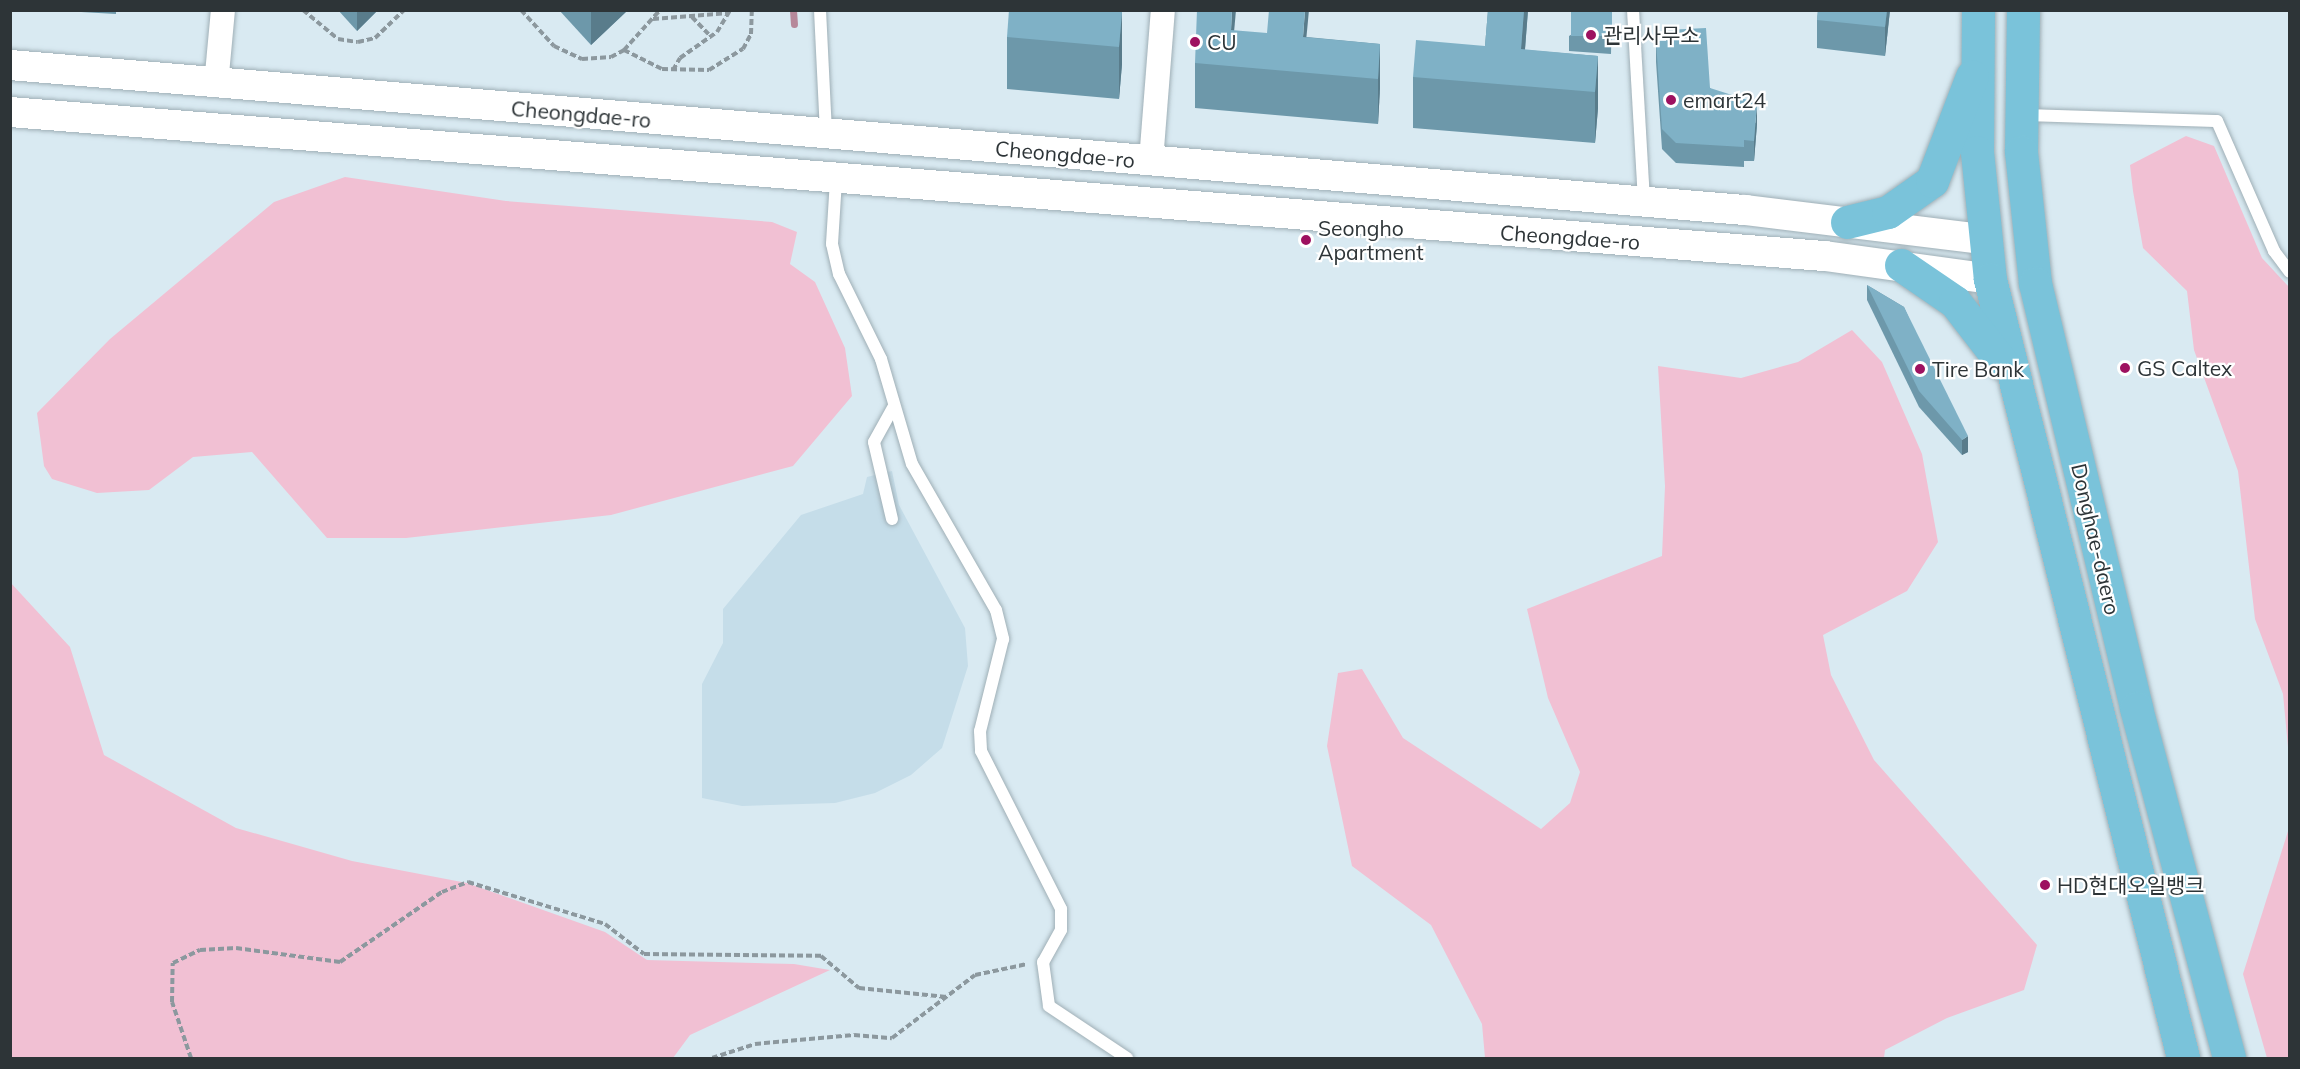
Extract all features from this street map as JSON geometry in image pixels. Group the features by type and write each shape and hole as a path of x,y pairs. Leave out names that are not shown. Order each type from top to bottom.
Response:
{"main road":[{"name":"Donghae-daero","path":"1978,10 1975,69 1982,239 2015,383 2183,1059"},
{"name":"Donghae-daero","path":"2023,10 2019,115 2029,245 2035,283 2136,708 2229,1059"},
{"path":"1847,222 1888,212 1932,181 1975,69"},
{"path":"1982,239 2029,245"},
{"path":"1901,264 1975,322 2015,383"},
{"path":"1990,279 2035,283"}],"street":[{"path":"213,130 223,10"},
{"name":"Cheongdae-ro","path":"1148,203 1163,10"},
{"name":"Cheongdae-ro","path":"10,65 216,85 826,133 1644,202 1847,222 1982,239"},
{"name":"Cheongdae-ro","path":"10,112 1901,264 1990,279"},
{"path":"10,120 132,123"},
{"path":"1644,202 1646,243"}],"lane":[{"path":"820,10 826,133"},
{"path":"1633,10 1644,202"},
{"path":"2019,115 2217,121 2274,251 2289,272"},
{"path":"836,180 832,244 839,274 881,359 893,408 912,464 996,610 1003,639 981,731 981,751 1061,909 1061,930 1043,962 1049,1006 1127,1059"},
{"path":"892,519 874,442 893,408"}],"path":[{"path":"303,10 332,36 358,42 375,38 404,10"},
{"path":"521,10 566,55 598,60 624,50 660,10"},
{"path":"624,50 647,65 673,70 709,70 728,63 751,34 752,10"},
{"path":"652,19 729,12"},
{"path":"673,70 680,58 711,37 729,12"},
{"path":"691,16 711,37"},
{"path":"191,1059 172,1002 173,963 200,950 236,948 340,962 441,892 468,882 605,924 644,954 821,956 859,988 947,997"},
{"path":"712,1059 755,1044 855,1035 892,1038 947,997 992,968 1043,962"}],"shaded area":[{"path":"2186,136 2214,146 2262,258 2289,287 2289,758 2283,694 2255,619 2238,471 2194,350 2187,291 2143,248 2133,191 2130,165"},
{"path":"345,177 506,201 772,222 797,232 790,264 815,282 845,348 852,396 793,466 611,515 406,538 327,538 252,452 193,457 149,490 97,493 52,479 44,466 37,413 110,339 274,202"},
{"path":"1852,330 1882,362 1922,454 1938,542 1907,591 1823,635 1831,675 1874,760 2037,945 2024,990 1947,1018 1885,1050 1884,1058 1485,1058 1482,1024 1431,925 1352,866 1327,746 1338,673 1362,669 1403,738 1541,829 1570,803 1580,772 1548,698 1527,609 1662,556 1665,486 1658,366 1741,378 1798,362"},
{"path":"892,471 899,505 965,628 968,666 942,748 911,775 875,793 835,803 742,806 702,798 702,684 723,643 723,609 801,515 863,494 867,477"},
{"path":"10,582 70,647 104,755 236,828 352,861 467,883 605,932 647,960 794,964 830,970 690,1035 673,1058 11,1058"},
{"path":"2289,828 2289,1058 2267,1058 2243,974"}],"building":[{"path":"1009,10 1122,12 1119,47 1007,37"},
{"path":"1197,10 1232,10 1231,30 1267,33 1269,10 1305,10 1303,37 1380,44 1378,79 1195,63"},
{"path":"1488,10 1524,10 1521,49 1598,56 1595,92 1413,77 1416,40 1485,46"},
{"path":"1571,10 1612,10 1612,36 1571,36"},
{"path":"1818,10 1887,10 1885,27 1817,20"},
{"path":"1706,28 1710,88 1757,103 1754,141 1744,140 1744,147 1676,143 1662,129 1656,41 1667,41 1666,30"},
{"path":"1867,285 1904,307 1968,436 1962,440 1919,391"}],"waterway":[{"path":"793,10 794,24"}],"place":[{"name":"관리사무소","path":"1591,35"},
{"name":"CU","path":"1195,42"},
{"name":"emart24","path":"1671,100"},
{"name":"Seongho Apartment","path":"1306,240"},
{"name":"GS Caltex","path":"2125,368"},
{"name":"Tire Bank","path":"1920,369"},
{"name":"HD현대오일뱅크","path":"2045,885"}]}
